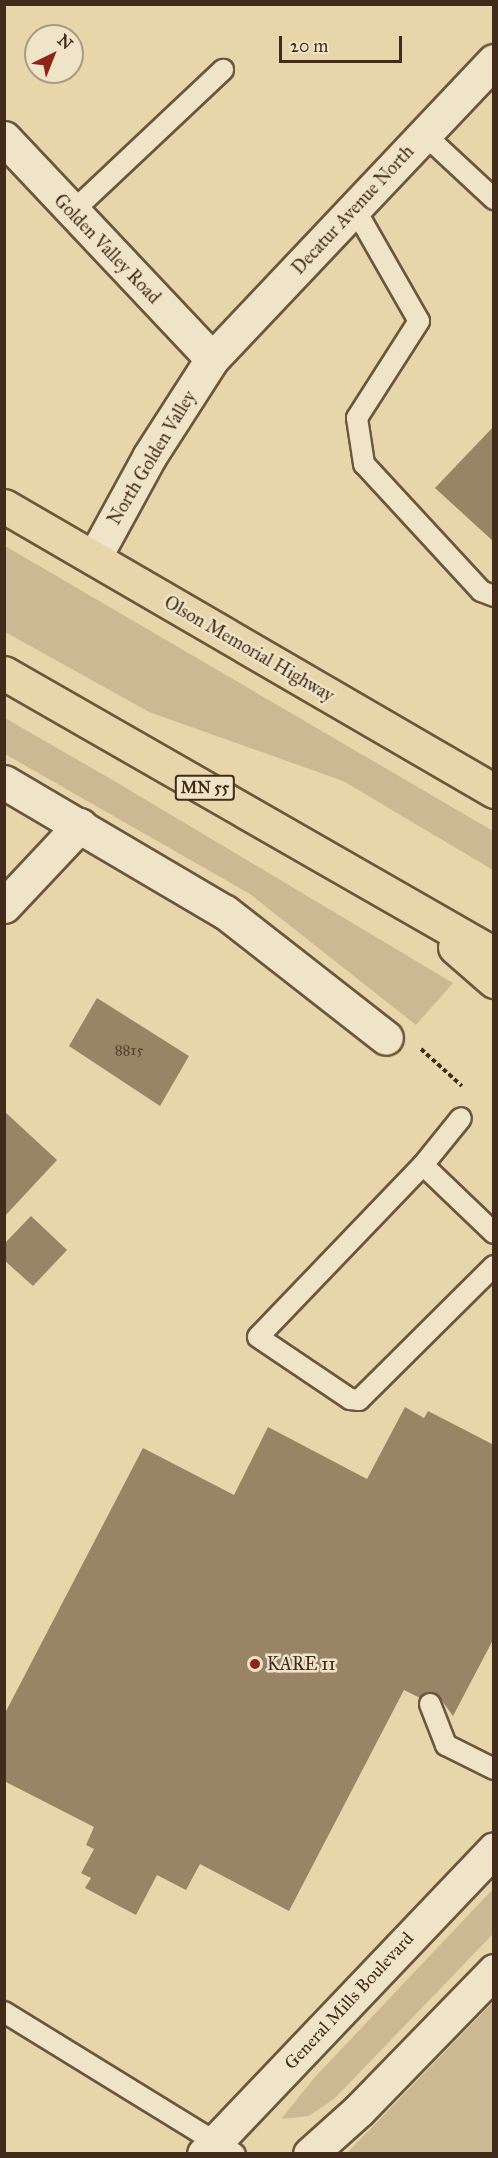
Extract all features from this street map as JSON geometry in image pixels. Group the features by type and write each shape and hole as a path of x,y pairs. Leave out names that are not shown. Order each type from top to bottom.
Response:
{"highway":[{"name":"Olson Memorial Highway","path":"4,506 494,791"},
{"name":"MN 55","path":"4,673 494,954"},
{"path":"406,904 494,981"}],"street":[{"name":"Decatur Avenue North","path":"212,359 494,61"},
{"name":"Golden Valley Road","path":"4,138 71,213 212,359"},
{"name":"North Golden Valley","path":"94,558 149,457 212,359"},
{"path":"4,782 225,912 386,1038"},
{"path":"4,906 80,825"},
{"name":"General Mills Boulevard","path":"218,2150 494,1849"},
{"path":"310,2154 494,1971"}],"lane":[{"path":"71,213 223,70"},
{"path":"424,134 494,199"},
{"path":"355,209 419,321 357,418 364,464 481,591 494,596"},
{"path":"461,1118 423,1165 258,1337 338,1391 359,1400 494,1266"},
{"path":"423,1165 494,1233"},
{"path":"430,1704 446,1745 494,1769"},
{"path":"4,2012 218,2150"}],"path":[{"path":"386,1038 406,1036 471,1094"}],"shaded area":[{"path":"5,546 493,831 493,870 343,781 149,712 5,632"},
{"path":"5,718 453,983 416,1025 250,894 5,754"},
{"path":"493,1889 493,1934 335,2098 309,2116 281,2119 315,2077"},
{"path":"493,2002 493,2153 347,2153"}],"building":[{"path":"494,426 494,542 435,488"},
{"path":"97,998 189,1056 160,1106 69,1046"},
{"path":"4,1111 57,1160 4,1217"},
{"path":"31,1216 67,1250 33,1286 4,1260 4,1244"},
{"name":"KARE 11","path":"405,1407 424,1418 428,1411 494,1445 494,1638 453,1716 437,1694 426,1693 420,1698 404,1690 289,1911 200,1864 186,1890 157,1875 136,1915 85,1888 91,1878 81,1873 94,1849 86,1845 94,1827 4,1781 4,1715 143,1448 234,1495 268,1427 367,1479"}],"place":[{"name":"KARE 11","path":"255,1664"}]}
